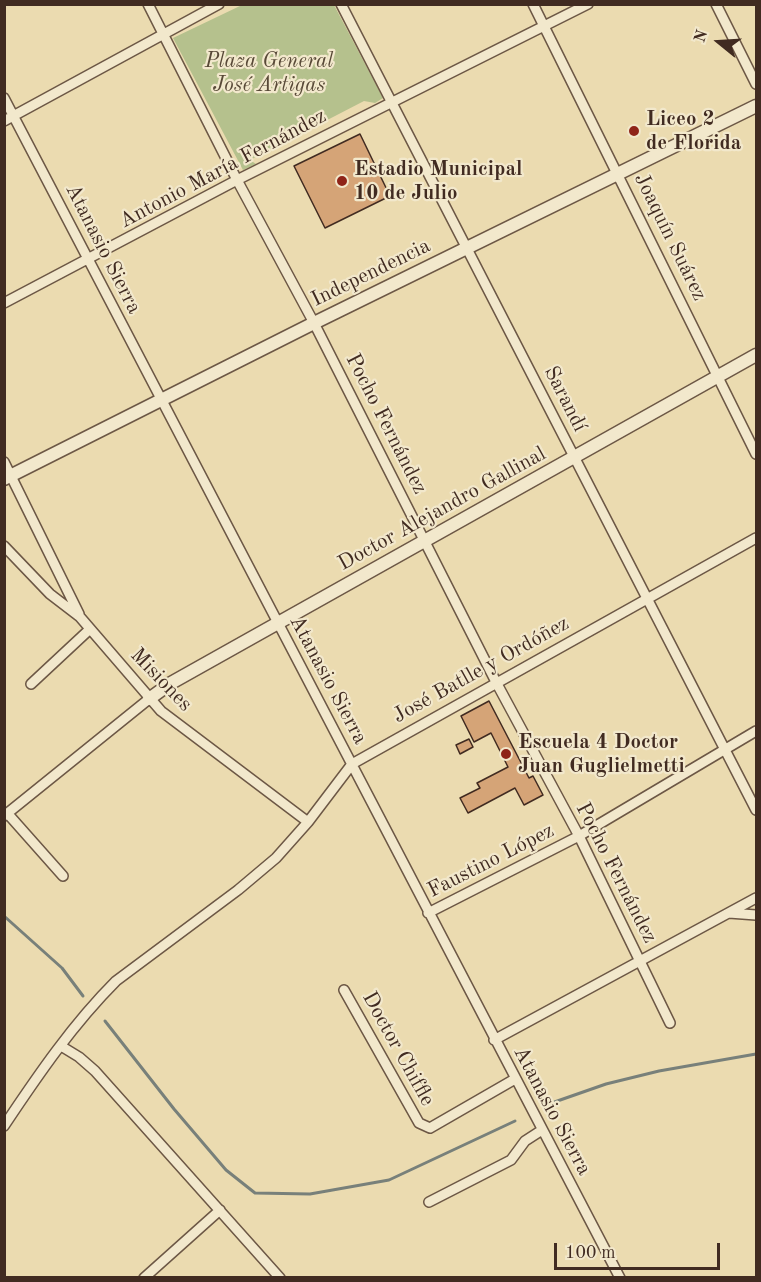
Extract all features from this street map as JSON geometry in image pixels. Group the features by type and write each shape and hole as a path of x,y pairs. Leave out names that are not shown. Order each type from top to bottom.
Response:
{"street":[{"name":"Pocho Fernández","path":"148,4 237,180 314,323 426,541 496,682 579,836 670,1023"},
{"path":"9,118 219,4"},
{"name":"Sarandí","path":"341,4 756,810"},
{"name":"Joaquín Suárez","path":"533,4 756,454"},
{"name":"Antonio María Fernández","path":"4,303 237,180 588,4"},
{"path":"716,4 756,84"},
{"name":"Atanasio Sierra","path":"4,98 9,118 88,260 620,1278"},
{"name":"Independencia","path":"8,477 314,323 756,106"},
{"name":"Doctor Alejandro Gallinal","path":"149,699 171,683 756,355"},
{"path":"4,462 8,477 80,616"},
{"name":"José Batlle y Ordóñez","path":"4,1126 61,1046 116,981 261,872 289,845 352,764 756,538"},
{"name":"Misiones","path":"4,546 50,594 80,616 149,699 170,719 308,822"},
{"path":"31,684 90,629"},
{"path":"63,876 6,815 149,699"},
{"name":"Faustino López","path":"428,913 579,836 756,731"},
{"path":"494,1040 756,898"},
{"path":"729,913 756,915"},
{"name":"Doctor Chiffle","path":"344,990 419,1123 430,1128 515,1079"},
{"path":"61,1046 79,1057 94,1071 280,1278"},
{"path":"429,1202 511,1160 525,1141 542,1130"},
{"path":"144,1278 220,1210"}],"green space":[{"name":"Plaza General José Artigas","path":"242,5 334,5 383,98 375,103 364,101 250,160 256,164 243,170 173,38"}],"building":[{"name":"Estadio Municipal 10 de Julio","path":"360,134 390,196 325,228 294,166"},
{"path":"489,701 529,778 533,776 543,795 524,805 515,788 468,813 460,798 480,788 477,783 508,767 491,733 474,742 461,716"},
{"path":"469,739 473,747 460,754 456,745"}],"waterway":[{"path":"4,916 62,968 83,996"},
{"path":"105,1021 174,1109 226,1170 255,1193 310,1194 389,1180 515,1121"},
{"path":"543,1106 606,1084 659,1071 756,1054"}],"place":[{"name":"Liceo 2 de Florida","path":"634,131"},
{"name":"Estadio Municipal 10 de Julio","path":"342,181"},
{"name":"Escuela 4 Doctor Juan Guglielmetti","path":"506,754"}]}
